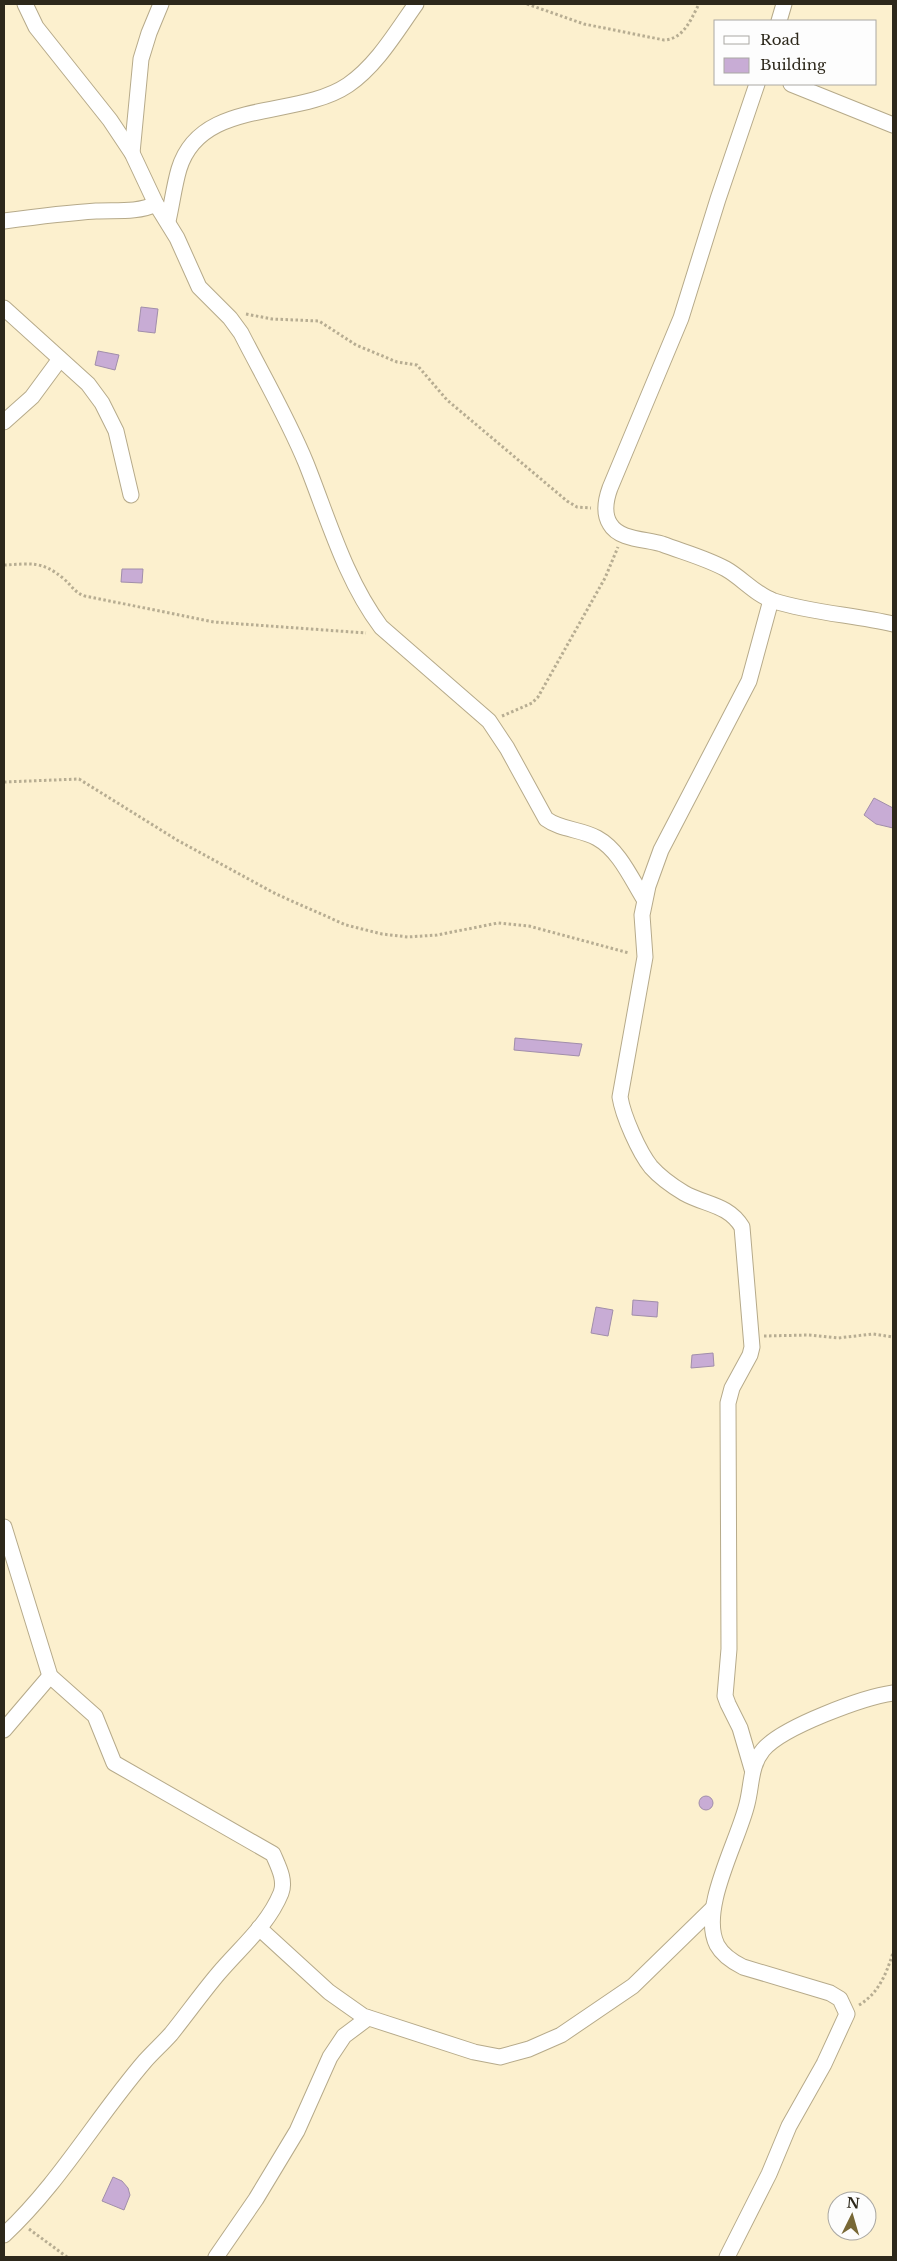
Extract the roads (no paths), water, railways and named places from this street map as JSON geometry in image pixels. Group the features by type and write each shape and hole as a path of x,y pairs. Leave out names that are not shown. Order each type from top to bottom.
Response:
{"street":[{"path":"25,4 36,27 110,120 132,153 156,204 168,221 199,287 221,308 241,333 274,396 305,462 336,540 368,609 381,626 488,721 507,748 546,820 597,838 617,855 644,899"},
{"path":"132,153 141,59 161,4"},
{"path":"168,221 179,168 194,142 205,130 235,118 307,103 348,85 368,69 416,4"},
{"path":"779,20 784,4"},
{"path":"757,85 720,191 681,318 610,488 605,508 610,526 623,535 649,540 710,562 727,570 771,600 811,611 893,624"},
{"path":"793,85 893,125"},
{"path":"4,222 95,211 146,209 156,204"},
{"path":"4,308 88,384 109,415 116,431 131,495"},
{"path":"4,422 32,397 60,359"},
{"path":"726,2257 769,2174 790,2126 847,2018 847,2012 840,1998 830,1993 757,1972 731,1960 717,1945 713,1930 713,1908 748,1803 752,1769 740,1728 726,1696 729,1649 728,1403 738,1375 750,1355 751,1336 748,1318 742,1227 730,1212 684,1193 651,1167 629,1126 620,1097 645,956 642,915 644,899 661,850 749,681 771,600"},
{"path":"4,1528 50,1676 94,1716 114,1763 273,1854 282,1872 282,1891 270,1914 217,1975 170,2035 145,2061 97,2122 72,2158 19,2221 4,2235"},
{"path":"4,1730 50,1676"},
{"path":"752,1769 763,1750 783,1735 825,1714 881,1694 893,1693"},
{"path":"259,1928 330,1992 368,2018 454,2044 474,2052 500,2057 529,2049 561,2035 633,1986 713,1908"},
{"path":"216,2257 256,2200 297,2131 330,2057 344,2036 368,2018"}]}
